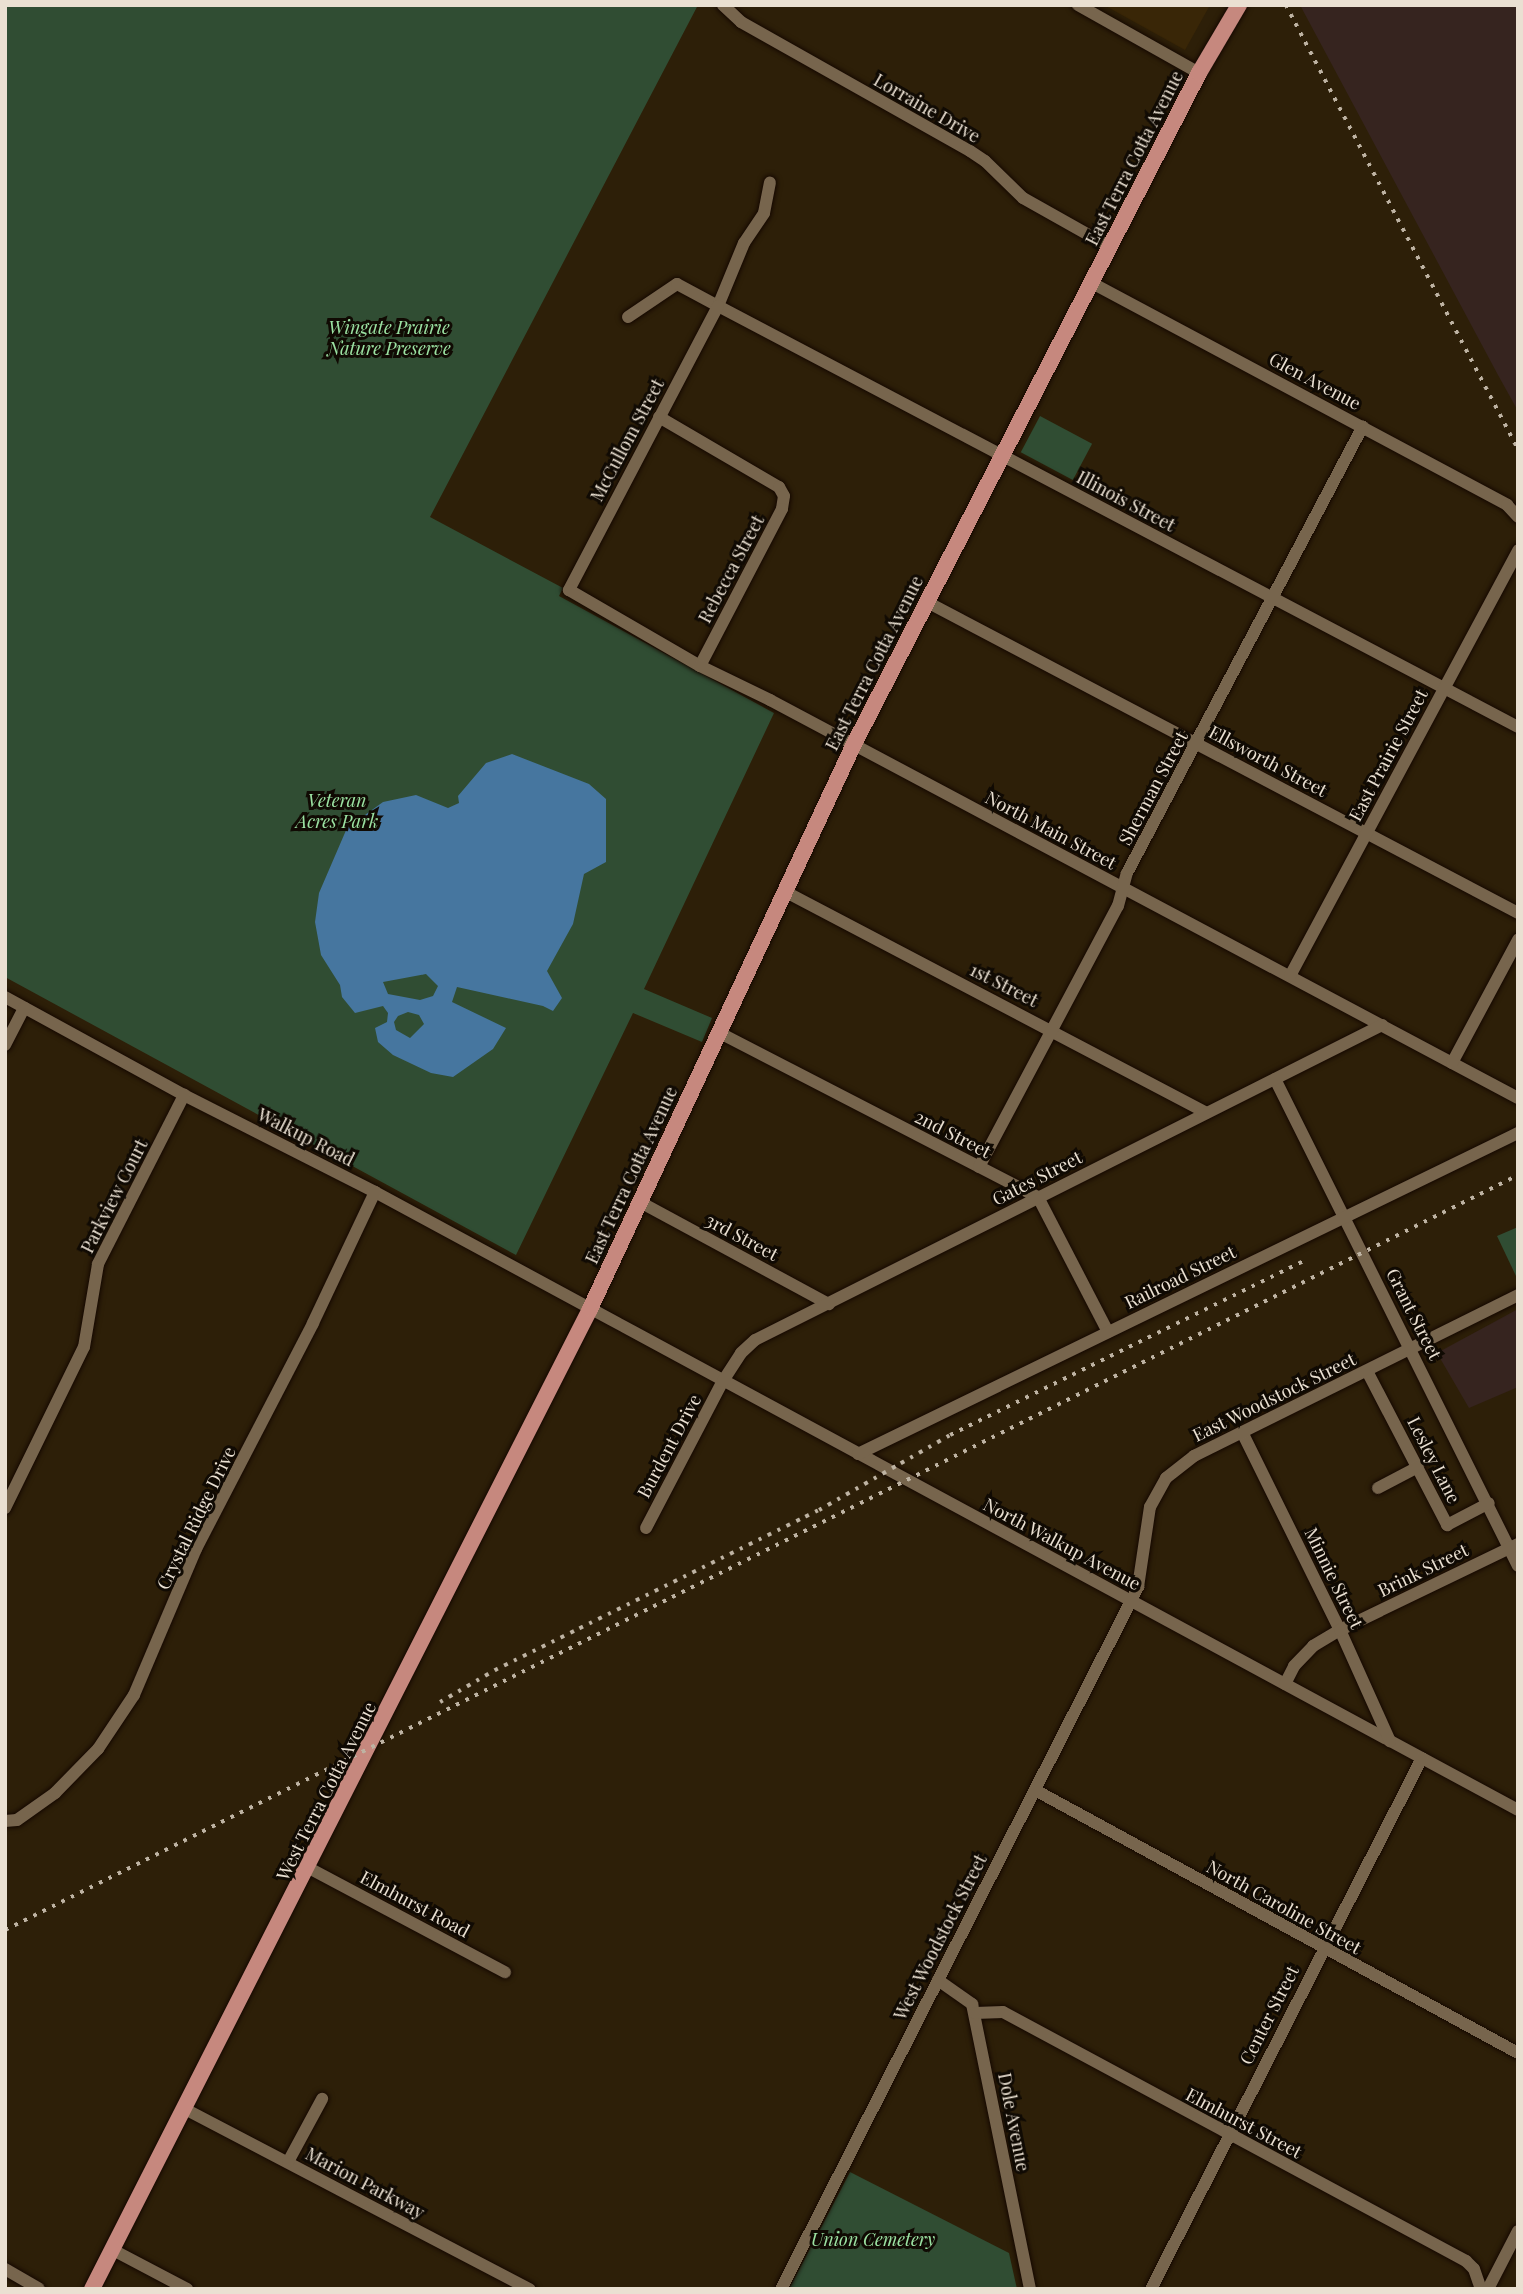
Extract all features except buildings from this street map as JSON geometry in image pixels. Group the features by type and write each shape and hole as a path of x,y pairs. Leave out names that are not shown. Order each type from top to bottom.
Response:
{"main road":[{"name":"East Terra Cotta Avenue","path":"1215,44 1230,5"},
{"name":"East Terra Cotta Avenue","path":"590,1309 853,746 1199,73 1239,5"},
{"name":"West Terra Cotta Avenue","path":"92,2289 309,1868 590,1309"}],"street":[{"name":"Lorraine Drive","path":"723,5 741,22 970,151 1023,198 1110,247"},
{"path":"1078,5 1199,73"},
{"name":"McCullom Street","path":"569,590 718,306 744,243 764,214 770,183"},
{"name":"Glen Avenue","path":"1092,283 1507,505 1518,517"},
{"name":"Illinois Street","path":"628,317 677,284 1518,727"},
{"name":"Rebecca Street","path":"659,417 779,487 784,496 782,509 700,666"},
{"name":"Sherman Street","path":"979,1167 1118,906 1128,873 1363,426"},
{"name":"East Prairie Street","path":"1290,976 1518,550"},
{"name":"North Main Street","path":"569,590 700,666 1518,1098"},
{"name":"Ellsworth Street","path":"927,602 1518,913"},
{"name":"1st Street","path":"783,891 1206,1113"},
{"path":"1452,1063 1518,940"},
{"name":"Walkup Road","path":"5,997 184,1096 375,1192 590,1309"},
{"path":"5,1045 24,1008"},
{"name":"Gates Street","path":"723,1381 747,1346 1038,1197 1382,1026"},
{"name":"2nd Street","path":"718,1032 1038,1197"},
{"name":"Grant Street","path":"1275,1079 1513,1546 1518,1566"},
{"name":"Parkview Court","path":"5,1508 84,1347 97,1264 184,1096"},
{"name":"Railroad Street","path":"858,1454 1518,1133"},
{"name":"Crystal Ridge Drive","path":"5,1821 17,1820 55,1793 98,1749 134,1695 196,1549 308,1335 375,1192"},
{"path":"1038,1197 1108,1332"},
{"name":"3rd Street","path":"640,1202 829,1304"},
{"name":"East Woodstock Street","path":"1131,1601 1141,1575 1146,1522 1156,1493 1176,1467 1518,1295"},
{"name":"North Walkup Avenue","path":"590,1309 1518,1810"},
{"name":"Lesley Lane","path":"1367,1371 1447,1525 1489,1503"},
{"name":"Burdent Drive","path":"646,1528 723,1381"},
{"name":"Minnie Street","path":"1242,1432 1340,1630 1390,1741"},
{"path":"1378,1488 1418,1467"},
{"name":"Brink Street","path":"1285,1684 1293,1666 1305,1653 1340,1630 1513,1546"},
{"name":"West Woodstock Street","path":"781,2289 1131,1601"},
{"name":"Center Street","path":"1151,2289 1227,2134 1422,1758"},
{"name":"North Caroline Street","path":"1035,1790 1518,2053"},
{"name":"Elmhurst Road","path":"309,1868 505,1972"},
{"path":"938,1980 967,1998 975,2013"},
{"name":"Elmhurst Street","path":"975,2013 1003,2012 1466,2261 1474,2269 1481,2289"},
{"name":"Dole Avenue","path":"975,2013 1030,2289"},
{"path":"288,2162 322,2099"},
{"name":"Marion Parkway","path":"185,2109 530,2289"},
{"path":"1488,2289 1518,2231"},
{"path":"113,2250 187,2289"},
{"path":"5,2269 40,2289"}],"shaded area":[{"path":"1104,5 1210,5 1185,50"},
{"path":"1300,5 1518,5 1518,411 1498,375"},
{"path":"1518,1309 1518,1387 1469,1408 1437,1353"}],"green space":[{"name":"Veteran Acres Park","path":"5,5 698,5 430,517 563,588 559,596 774,713 644,989 712,1018 702,1042 633,1013 516,1255 5,977"},
{"path":"1040,416 1092,444 1073,480 1021,452"},
{"path":"1518,1227 1518,1275 1516,1276 1497,1236"},
{"name":"Union Cemetery","path":"850,2172 1009,2253 1017,2289 789,2289"}],"water":[{"path":"512,754 589,784 606,799 606,862 584,874 573,924 547,971 562,998 553,1011 543,1006 457,987 452,1002 506,1028 493,1049 453,1077 431,1073 393,1055 378,1042 375,1028 387,1022 388,1013 383,1006 355,1013 342,997 340,985 321,955 315,922 319,893 347,828 383,802 416,795 448,808 459,803 458,796 486,763","holes":["426,974 438,986 433,996 420,1000 388,994 383,982","408,1012 419,1015 424,1024 410,1038 396,1030 394,1022 398,1016"]}],"railway":[{"path":"1286,5 1518,449"},
{"path":"5,1930 1518,1175"},
{"path":"440,1702 495,1670 819,1510 950,1435 1303,1261"}],"park label":[{"name":"Wingate Prairie Nature Preserve","path":"389,338"}]}
